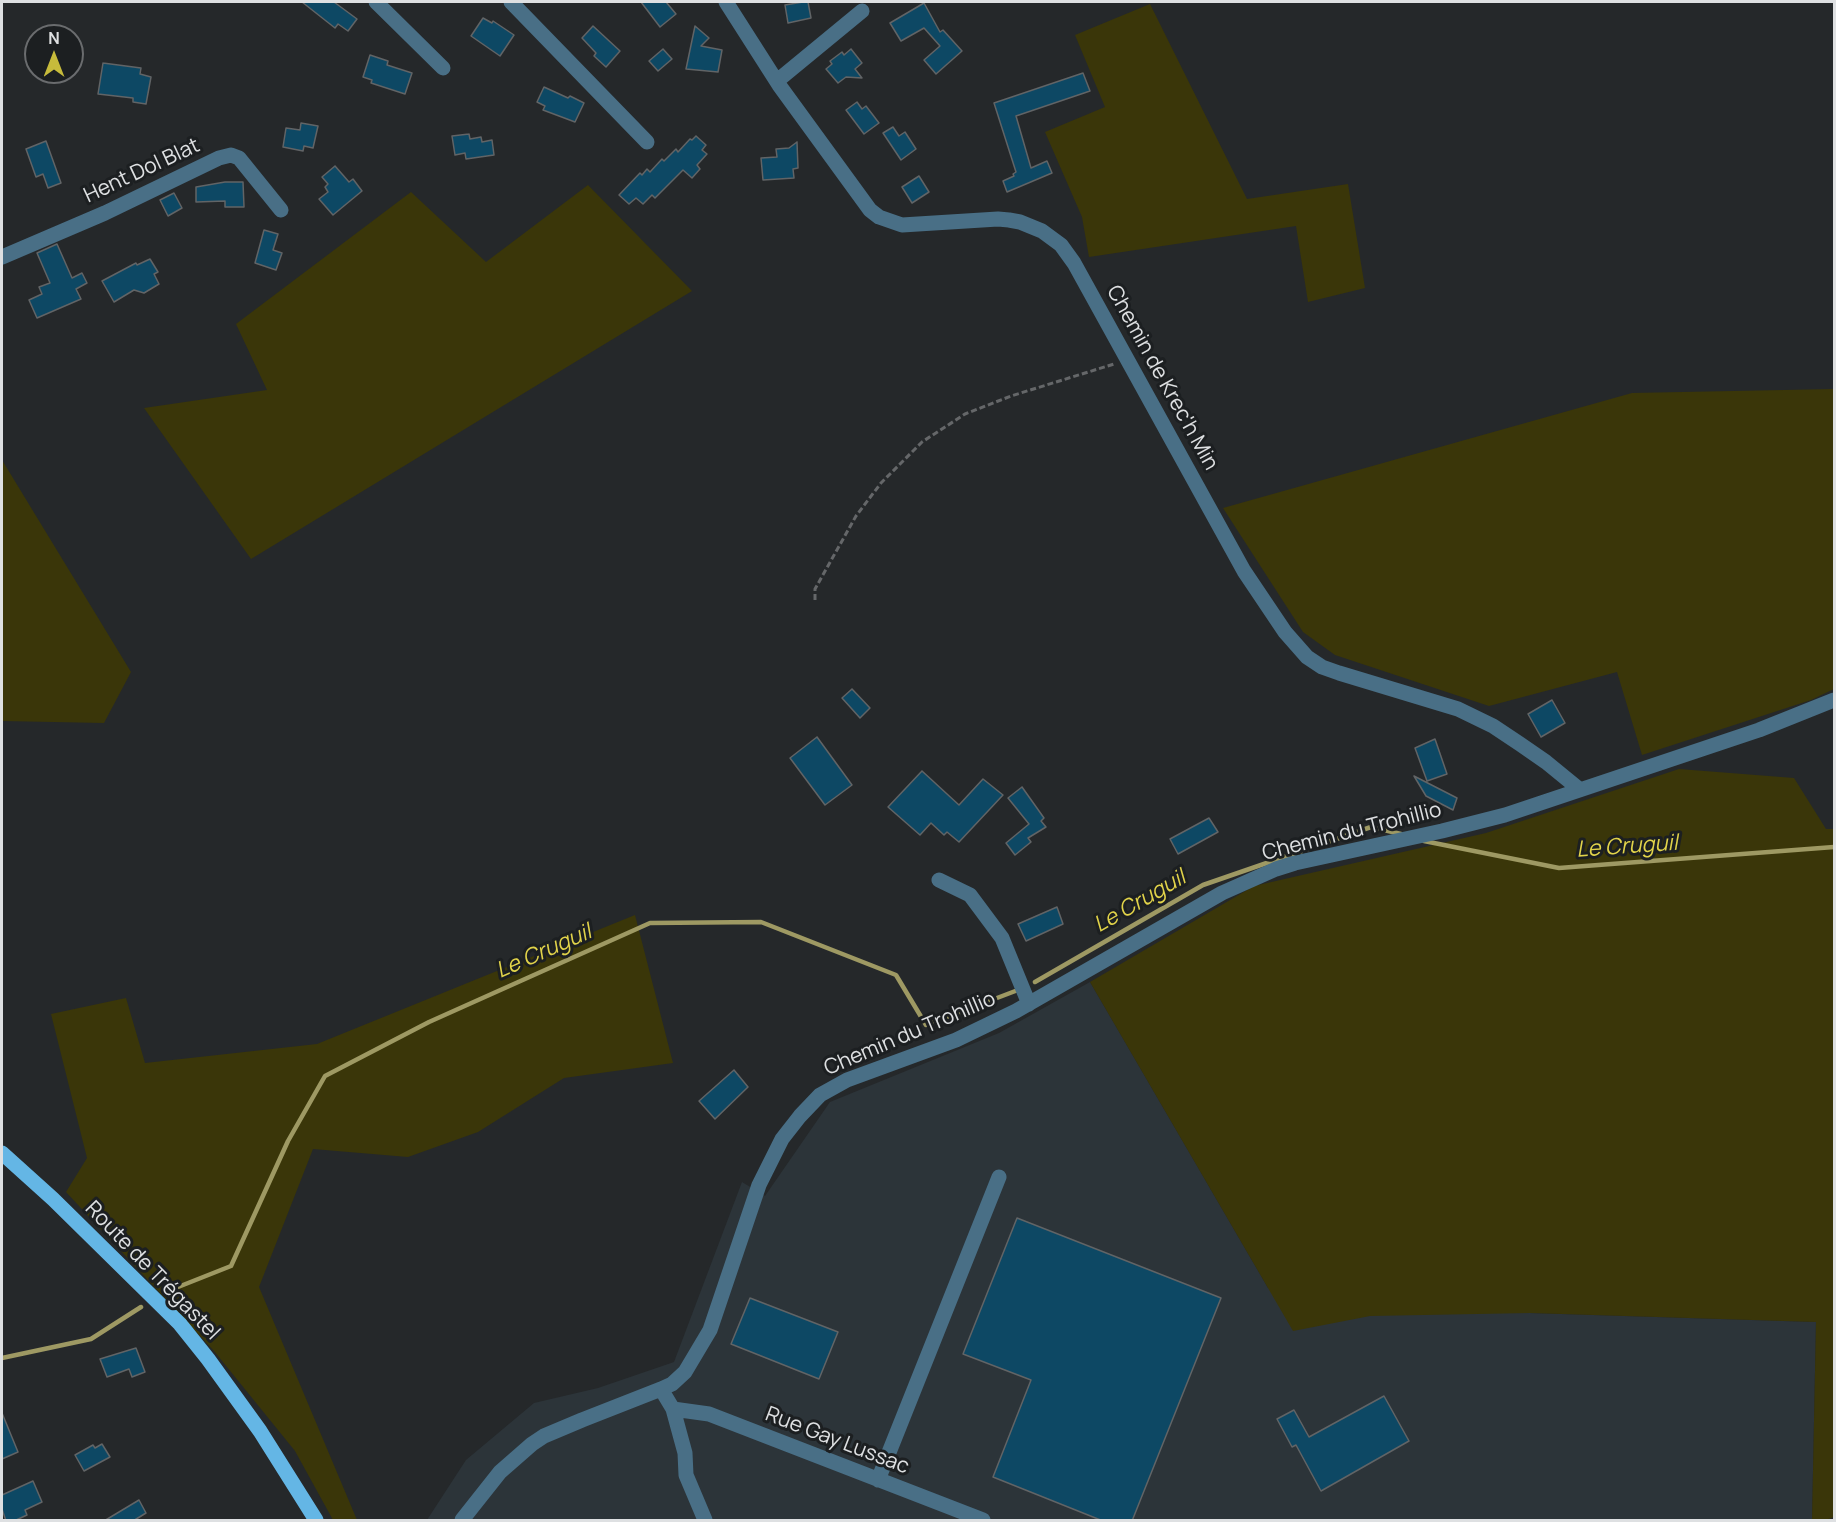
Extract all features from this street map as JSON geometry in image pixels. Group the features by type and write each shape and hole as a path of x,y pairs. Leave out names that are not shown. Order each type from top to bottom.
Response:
{"main road":[{"name":"Route de Trégastel","path":"2,1153 53,1199 180,1324 260,1431 316,1521"}],"street":[{"path":"376,2 442,68"},
{"path":"511,2 647,142"},
{"name":"Chemin de Krec'h Min","path":"726,2 777,81 870,210 879,217 902,225 998,219 1020,222 1052,237 1061,245 1074,263 1244,571 1285,632 1307,657 1322,667 1339,673 1458,709 1493,726 1546,762 1579,789"},
{"path":"777,81 862,11"},
{"name":"Hent Dol Blat","path":"2,256 105,213 219,158 231,155 239,158 281,210"},
{"name":"Chemin du Trohillio","path":"462,1521 500,1472 532,1444 544,1436 672,1384 685,1372 710,1330 759,1185 782,1139 820,1095 847,1080 956,1040 1029,1004 1222,893 1276,869 1505,815 1758,730 1834,700"},
{"path":"939,880 970,895 1002,938 1029,1004"},
{"path":"878,1480 999,1177"},
{"path":"661,1389 674,1409 685,1453 686,1475 705,1521"},
{"name":"Rue Gay Lussac","path":"674,1409 709,1414 982,1521"}],"path":[{"path":"815,600 815,590 856,516 881,483 922,442 964,414 1011,396 1127,359"}],"shaded area":[{"path":"1150,4 1247,199 1348,184 1365,288 1308,302 1296,226 1089,257 1082,217 1045,132 1105,107 1075,35"},
{"path":"588,185 692,291 251,559 144,408 267,390 236,324 411,192 486,262"},
{"path":"1834,389 1834,689 1811,700 1642,755 1617,672 1489,706 1335,655 1303,632 1223,508 1632,393"},
{"path":"2,460 131,672 104,723 2,721"},
{"path":"1679,769 1794,778 1826,829 1834,829 1834,1517 1826,1520 1812,1520 1816,1322 1530,1313 1370,1316 1293,1331 1090,982 1254,886 1486,833"},
{"path":"635,915 673,1063 564,1078 478,1132 408,1157 313,1149 259,1287 357,1520 333,1520 295,1451 214,1351 66,1192 87,1158 51,1014 126,998 145,1063 317,1044"},
{"path":"1090,982 1268,1288 1530,1313 1816,1322 1812,1520 427,1520 466,1460 534,1403 598,1388 674,1362 742,1182 765,1196 830,1102 999,1033"}],"building":[{"path":"302,2 334,2 357,19 348,31 338,24 335,28"},
{"path":"641,2 666,2 676,14 660,27"},
{"path":"808,2 811,18 788,23 785,5"},
{"path":"924,3 940,32 943,30 962,51 936,74 924,60 940,46 924,28 901,41 890,23"},
{"path":"483,18 492,23 493,21 514,35 500,56 471,36"},
{"path":"593,26 620,51 606,67 594,56 596,53 582,38"},
{"path":"695,26 709,38 701,46 722,50 718,72 686,69"},
{"path":"663,49 672,59 658,71 649,61"},
{"path":"851,49 862,63 855,69 862,78 846,77 838,83 826,69 832,64 830,61 842,52 844,55"},
{"path":"370,55 388,61 387,65 412,73 405,94 371,83 372,80 363,77"},
{"path":"103,63 141,68 140,74 151,77 146,104 133,102 133,98 98,94"},
{"path":"1083,73 1090,91 1016,116 1031,168 1047,161 1052,173 1007,192 1003,181 1014,176 1016,172 994,103"},
{"path":"544,87 584,103 575,122 543,110 545,106 537,102"},
{"path":"857,102 862,109 866,106 879,123 864,134 846,110"},
{"path":"301,123 318,126 313,148 304,146 303,151 283,147 286,128 300,130"},
{"path":"893,127 899,136 905,132 916,149 901,160 883,133"},
{"path":"469,134 470,139 481,137 482,142 492,140 494,155 466,159 465,153 455,155 452,136"},
{"path":"696,136 706,145 702,150 707,154 697,165 700,169 692,178 683,170 655,198 652,195 643,204 636,198 629,204 619,195 640,173 642,175 647,169 650,172 662,159 664,161 676,149 678,152"},
{"path":"46,141 61,183 48,188 43,174 36,177 26,149"},
{"path":"797,142 798,168 793,169 794,178 763,180 761,158 777,157 776,149 789,148"},
{"path":"335,166 349,182 353,179 362,191 333,215 319,199 328,192 325,187 328,184 322,177"},
{"path":"919,176 929,192 912,203 902,187"},
{"path":"225,182 243,182 244,207 225,207 225,201 196,202 196,187"},
{"path":"174,193 182,208 168,216 160,200"},
{"path":"264,230 278,234 273,250 282,253 276,270 255,263"},
{"path":"57,244 72,278 82,273 87,283 76,289 81,299 37,318 29,300 42,294 39,287 50,283 37,253"},
{"path":"150,259 158,272 154,274 159,284 144,293 134,290 114,302 102,281 136,263 137,265"},
{"path":"852,689 870,708 860,718 842,698"},
{"path":"1552,700 1565,723 1541,737 1528,714"},
{"path":"817,737 852,785 825,805 790,758"},
{"path":"1435,739 1447,774 1427,781 1415,748"},
{"path":"922,771 959,805 983,779 1003,795 959,842 947,832 944,835 931,823 920,835 888,807"},
{"path":"1414,776 1457,798 1453,810 1426,796"},
{"path":"1022,787 1044,818 1041,821 1046,827 1028,838 1031,842 1015,855 1006,843 1029,824 1008,798"},
{"path":"1209,818 1218,832 1178,854 1170,839"},
{"path":"1057,907 1063,924 1026,941 1018,924"},
{"path":"734,1070 748,1087 715,1119 699,1101"},
{"path":"1017,1218 1221,1298 1132,1521 1103,1521 993,1477 1031,1380 963,1354"},
{"path":"750,1298 838,1332 819,1379 731,1344"},
{"path":"136,1348 145,1372 132,1377 129,1369 107,1377 100,1359"},
{"path":"1384,1396 1409,1441 1321,1491 1296,1445 1292,1447 1277,1419 1294,1410 1309,1437"},
{"path":"2,1413 18,1452 2,1459"},
{"path":"102,1444 110,1457 84,1471 75,1455 93,1445 95,1448"},
{"path":"33,1481 42,1502 25,1510 27,1515 14,1521 6,1521 2,1509 2,1495"},
{"path":"139,1500 146,1513 133,1521 104,1521"}],"waterway":[{"name":"Le Cruguil","path":"1035,982 1203,885 1371,827 1401,834"},
{"name":"Le Cruguil","path":"1424,841 1559,868 1834,847"},
{"name":"Le Cruguil","path":"178,1287 231,1266 288,1141 325,1076 429,1022 650,923 761,922 896,975 926,1025 1018,990"},
{"name":"Le Cruguil","path":"2,1358 91,1339 141,1307"}]}
